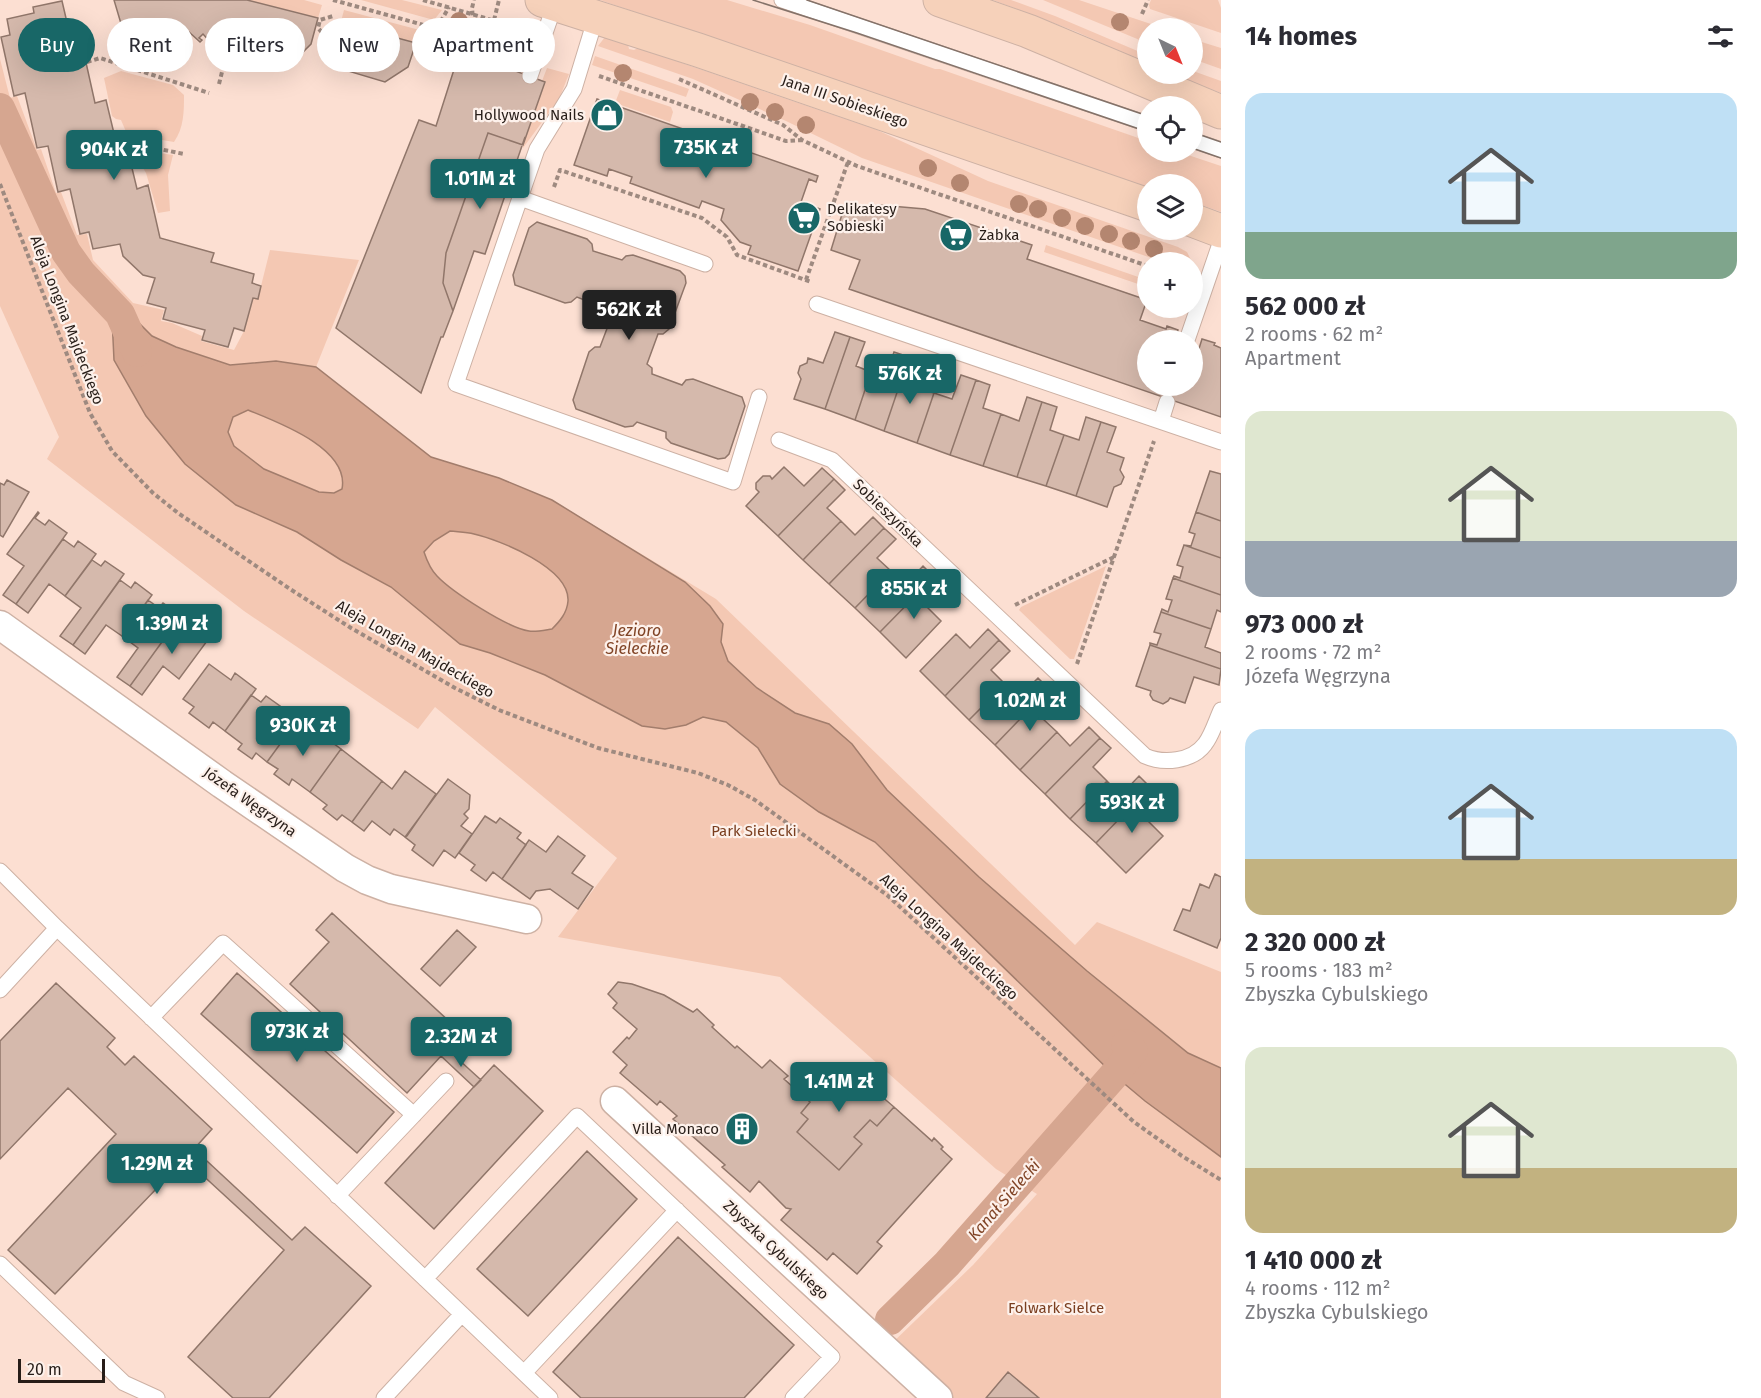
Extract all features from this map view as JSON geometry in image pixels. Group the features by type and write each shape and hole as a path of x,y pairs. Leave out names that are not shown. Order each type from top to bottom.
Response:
{"main road":[{"path":"940,0 1028,31 1221,112"},
{"name":"Jana III Sobieskiego","path":"548,2 1137,201"},
{"path":"1203,224 1221,231"}],"street":[{"name":"Józefa Węgrzyna","path":"0,625 222,784 345,868 391,889 527,920"},
{"name":"Zbyszka Cybulskiego","path":"615,1101 938,1398"}],"lane":[{"path":"782,0 1137,120"},
{"path":"547,18 548,2"},
{"path":"596,17 574,89 537,149 456,384 733,482 759,397"},
{"path":"530,76 531,72"},
{"path":"1203,144 1221,150"},
{"path":"520,198 705,264"},
{"path":"1190,330 1221,241"},
{"path":"817,304 1221,442"},
{"path":"1161,421 1167,402"},
{"name":"Sobieszyńska","path":"779,440 832,460 1145,756 1161,761 1190,756 1199,751 1206,743 1221,710"},
{"path":"0,871 550,1398"},
{"path":"0,989 57,928"},
{"path":"151,1018 223,943 414,1115"},
{"path":"337,1196 447,1081"},
{"path":"425,1280 577,1116 832,1357 793,1398"},
{"path":"524,1373 677,1210"},
{"path":"0,1264 124,1383 157,1398"},
{"path":"384,1398 462,1314"}],"path":[{"path":"423,0 487,18"},
{"path":"473,18 474,0"},
{"path":"494,18 499,0"},
{"path":"1142,15 1148,0"},
{"path":"443,18 449,7"},
{"path":"326,18 333,16"},
{"path":"95,60 100,58 209,93"},
{"path":"219,84 222,72"},
{"path":"675,78 783,125 802,140 848,162 1137,262"},
{"path":"127,146 135,144 184,154"},
{"path":"806,280 848,162"},
{"path":"548,207 560,170 702,218 727,237 737,255 824,287 817,304"},
{"name":"Aleja Longina Majdeckiego","path":"0,184 90,413 112,451 153,493 178,513 299,594 396,655 455,688 499,710 598,748 698,773 728,785 755,800 886,895 1134,1122 1221,1180"},
{"path":"1070,686 1161,421"},
{"path":"995,614 1114,557"}],"green space":[{"path":"247,0 304,0 322,5 318,18"},
{"path":"361,0 402,0 442,10 436,18 427,18"},
{"path":"600,0 727,0 940,69 1137,138 1137,162 1203,162 1203,160 1221,166 1221,212 1203,206 1203,174 1137,174 1137,184"},
{"path":"993,0 1011,0 1055,16 1137,51 1137,59 1077,32"},
{"path":"1043,0 1079,0 1137,19 1137,39"},
{"path":"1151,0 1218,0 1221,8 1221,33 1203,27 1203,18 1177,18 1150,9"},
{"path":"344,10 374,18 342,18"},
{"path":"400,25 412,28 412,42 400,39"},
{"path":"605,37 628,45 629,49 638,48 875,129 988,181 1137,233 1137,240 1158,240 1187,252 1137,253 862,158 693,79 598,46"},
{"path":"1203,42 1221,48 1221,69 1203,63"},
{"path":"595,56 689,89 686,97 592,65"},
{"name":"Park Sielecki","path":"0,59 10,98 17,96 37,150 41,149 56,193 61,192 77,235 87,234 93,260 133,303 164,310 161,321 172,323 202,336 201,341 234,350 244,331 253,298 258,298 270,250 359,260 316,367 431,457 499,478 552,500 716,599 1075,945 1097,922 1221,972 1221,1398 946,1398 888,1347 973,1265 1037,1194 996,1169 780,977 558,937 617,858 435,707 418,729 244,611 47,459 59,437 0,306"},
{"path":"555,70 569,74 559,99 523,148 545,82 542,81 545,72"},
{"path":"125,72 173,85 184,95 182,125 174,142 127,134 121,120 112,116 104,78"},
{"path":"1203,75 1221,81 1221,93 1197,84 1203,84"},
{"path":"620,90 671,107 673,112 670,122 615,103"},
{"path":"132,149 173,155 168,175 170,211 158,213 146,173 137,158 132,158"},
{"path":"1046,245 1137,277 1137,284 1044,252"},
{"path":"1106,566 1074,659 1070,659 1019,610"}],"water":[{"name":"Jezioro Sieleckie","path":"126,310 152,336 176,347 230,365 276,361 316,367 431,457 499,478 552,500 685,582 710,606 723,624 721,642 728,661 757,688 795,713 829,724 852,744 887,790 979,877 1087,971 1188,1053 1221,1068 1221,1157 1114,1075 875,842 819,812 780,784 758,748 726,722 703,717 686,725 665,729 642,726 545,675 490,653 460,644 391,587 341,560 297,532 236,505 185,464 146,416 114,360 112,318","holes":["248,410 293,429 323,449 335,461 341,474 342,489 334,493 319,492 264,469 234,446 228,432 233,417","450,531 474,534 500,542 532,557 558,577 566,589 568,601 565,613 558,623 552,629 532,631 520,628 481,608 444,583 432,571 424,552 434,541"]}],"building":[{"path":"114,0 247,0 318,18 311,44 305,50 305,18 205,18 205,36 203,34 199,38 202,40 200,42 193,36 193,18 119,18"},
{"path":"62,1 66,18 18,18 18,72 88,72 95,103 106,100 117,146 126,143 137,189 148,185 160,238 214,253 211,262 254,274 252,283 261,286 258,299 253,298 244,331 234,328 228,347 202,340 205,330 163,319 166,308 147,303 155,278 143,275 123,256 120,244 93,249 89,232 80,234 70,189 58,192 48,146 37,148 25,93 14,96 1,37 10,35 7,19 34,13 33,7"},
{"path":"400,39 412,42 412,55 408,67 385,82 351,72 400,72"},
{"path":"453,72 518,72 545,82 523,145 488,133 446,253 443,283 453,311 421,393 336,328 419,120 436,126"},
{"path":"597,99 818,176 816,182 809,179 801,202 820,209 798,271 748,254 751,246 740,242 721,220 724,209 702,201 699,208 630,183 632,177 609,169 607,176 574,165"},
{"path":"488,133 522,145 485,254 474,251 453,311 443,283 446,253"},
{"path":"879,205 925,209 1032,245 1027,259 1137,297 1137,318 1166,329 1167,326 1178,330 1137,330 1137,388 849,289 860,260 831,250 843,211"},
{"path":"537,222 587,239 592,244 593,251 622,260 626,256 633,255 680,271 685,276 686,283 669,329 663,334 658,334 647,364 652,368 652,374 682,385 686,380 693,379 742,397 745,406 729,454 725,458 718,459 671,443 666,438 666,432 637,422 633,426 625,427 576,409 573,400 589,352 595,347 600,347 611,318 606,315 605,308 577,297 565,303 515,285 513,275 529,228"},
{"path":"835,332 850,337 825,409 794,399 801,379 798,373 800,366 807,363 808,358 823,363"},
{"path":"850,337 865,342 856,366 871,372 855,420 825,409"},
{"path":"1203,339 1215,343 1214,345 1221,348 1221,417 1160,396 1203,396"},
{"path":"894,352 909,357 884,431 855,420 871,372 886,376"},
{"path":"909,357 924,362 915,387 934,393 917,443 884,431"},
{"path":"961,375 976,380 950,455 917,443 934,393 952,399"},
{"path":"976,380 990,385 983,408 1001,414 983,466 950,455"},
{"path":"1027,397 1042,402 1017,477 983,466 1001,414 1019,421"},
{"path":"1042,402 1057,407 1050,430 1064,435 1046,486 1017,477"},
{"path":"1086,417 1101,422 1076,496 1046,486 1064,435 1079,440"},
{"path":"1101,422 1116,427 1107,452 1124,458 1120,470 1124,477 1121,484 1114,487 1107,507 1076,496"},
{"path":"784,467 804,486 822,468 834,479 778,536 746,506 759,492 756,489 756,483 763,476 770,476 772,479"},
{"path":"1210,471 1221,474 1221,521 1196,512"},
{"path":"834,479 845,490 827,508 841,521 803,560 778,536"},
{"path":"7,480 29,492 3,537 0,535 0,483 4,485"},
{"path":"38,512 35,518 45,525 49,520 67,533 16,604 3,595 24,566 7,554"},
{"path":"1196,512 1221,521 1221,558 1184,545 1191,546 1195,534 1189,532"},
{"path":"873,517 884,528 829,584 803,560 841,521 855,535"},
{"path":"884,528 896,539 877,558 891,571 855,608 829,584"},
{"path":"63,539 74,547 78,541 96,554 65,596 49,584 28,613 16,604"},
{"path":"1184,545 1221,558 1221,595 1173,578 1174,576 1180,578 1183,567 1177,565"},
{"path":"92,560 101,566 105,561 124,574 73,645 60,636 81,608 65,596"},
{"path":"923,566 934,577 880,632 855,608 891,571 905,585"},
{"path":"934,577 945,588 927,607 941,621 906,658 880,632"},
{"path":"1173,578 1221,595 1221,612 1217,610 1211,629 1161,612 1162,609 1168,612 1172,600 1166,599"},
{"path":"120,580 131,588 135,582 152,595 122,636 106,625 85,654 73,645"},
{"path":"148,600 159,608 163,603 181,616 130,686 117,677 138,648 122,636"},
{"path":"1161,612 1211,629 1205,647 1221,653 1221,669 1150,645 1150,643 1157,645 1161,634 1154,632"},
{"path":"177,621 187,629 192,624 210,637 179,679 163,666 142,695 130,686"},
{"path":"988,629 999,640 945,696 920,671 956,634 970,648"},
{"path":"999,640 1010,651 991,670 1005,684 969,720 945,696"},
{"path":"1150,645 1221,669 1219,685 1194,677 1185,703 1170,698 1163,704 1153,700 1150,695 1151,691 1136,686"},
{"path":"209,664 231,680 235,673 256,689 225,731 213,722 209,728 189,713 194,707 183,699"},
{"path":"1038,678 1049,689 995,745 969,720 1005,684 1020,696"},
{"path":"1049,689 1061,700 1043,719 1057,732 1020,770 995,745"},
{"path":"251,695 261,702 266,696 287,711 283,717 294,725 267,762 256,753 252,759 238,749 242,744 225,731"},
{"path":"294,725 304,732 309,726 341,749 310,792 292,779 289,785 274,774 278,769 267,762"},
{"path":"1089,727 1100,738 1045,794 1020,770 1057,732 1070,746"},
{"path":"1100,738 1111,748 1093,767 1107,781 1070,819 1045,794"},
{"path":"341,749 382,781 352,822 342,815 337,820 323,809 327,805 310,792"},
{"path":"405,771 436,794 407,836 405,837 394,829 390,835 372,821 364,831 352,822 382,781 392,789"},
{"path":"1139,776 1150,787 1096,843 1070,819 1107,781 1121,795"},
{"path":"448,779 470,795 469,809 464,814 468,818 461,826 472,834 455,858 444,850 433,866 412,850 415,845 405,837"},
{"path":"1150,787 1161,798 1144,817 1163,836 1126,873 1096,843"},
{"path":"485,816 496,823 500,818 521,833 517,838 526,845 502,879 493,872 486,881 471,870 475,865 459,853"},
{"path":"558,836 585,856 572,873 593,887 578,909 550,889 536,891 530,899 502,879 529,840 546,852"},
{"path":"1215,874 1221,877 1221,938 1217,948 1174,930 1183,909 1190,911 1200,884 1209,888"},
{"path":"332,913 451,1023 455,1019 465,1029 457,1037 461,1040 455,1047 452,1044 407,1093 290,984 329,942 316,930"},
{"path":"457,930 476,947 440,986 421,969"},
{"path":"237,973 394,1112 357,1153 201,1014"},
{"name":"Villa Monaco","path":"618,982 632,984 664,995 693,1012 697,1009 714,1025 712,1027 735,1048 737,1046 762,1068 770,1060 788,1076 784,1079 810,1102 801,1113 808,1119 797,1132 839,1170 862,1144 854,1137 870,1120 877,1126 894,1107 932,1141 934,1138 943,1147 941,1149 952,1159 877,1242 882,1246 857,1274 833,1253 827,1260 781,1220 791,1209 786,1208 759,1181 750,1192 722,1167 725,1165 673,1119 677,1116 660,1101 657,1105 620,1073 627,1065 613,1052 637,1029 613,1008 617,1003 608,994"},
{"path":"56,983 115,1038 107,1047 125,1065 134,1056 212,1129 194,1149 292,1240 305,1227 371,1286 269,1398 233,1398 188,1357 284,1250 185,1159 55,1294 8,1250 116,1134 68,1088 0,1159 0,1041"},
{"path":"447,1049 481,1080 474,1087 441,1056"},
{"path":"494,1065 543,1111 434,1229 385,1183"},
{"path":"845,1065 894,1107 877,1126 870,1120 854,1137 862,1144 839,1170 797,1132 808,1119 801,1113 810,1102 797,1091 819,1066 833,1078"},
{"path":"587,1151 637,1199 528,1316 477,1269"},
{"path":"678,1237 794,1345 744,1398 581,1398 553,1372"},
{"path":"1008,1372 1039,1398 986,1398"}],"waterway":[{"path":"0,108 66,252 81,273 120,314 137,352"},
{"name":"Kanał Sielecki","path":"890,1320 947,1264 1114,1075 1133,1051 1126,1044"}],"tram line":[{"path":"753,0 1137,128"},
{"path":"807,0 1137,112"},
{"path":"1203,136 1221,142"},
{"path":"1203,152 1221,158"}],"place":[{"name":"Hollywood Nails","path":"607,115"},
{"name":"Delikatesy Sobieski","path":"804,218"},
{"name":"Żabka","path":"956,235"},
{"name":"Villa Monaco","path":"742,1129"}],"park label":[{"name":"Folwark Sielce","path":"1056,1308"}]}
